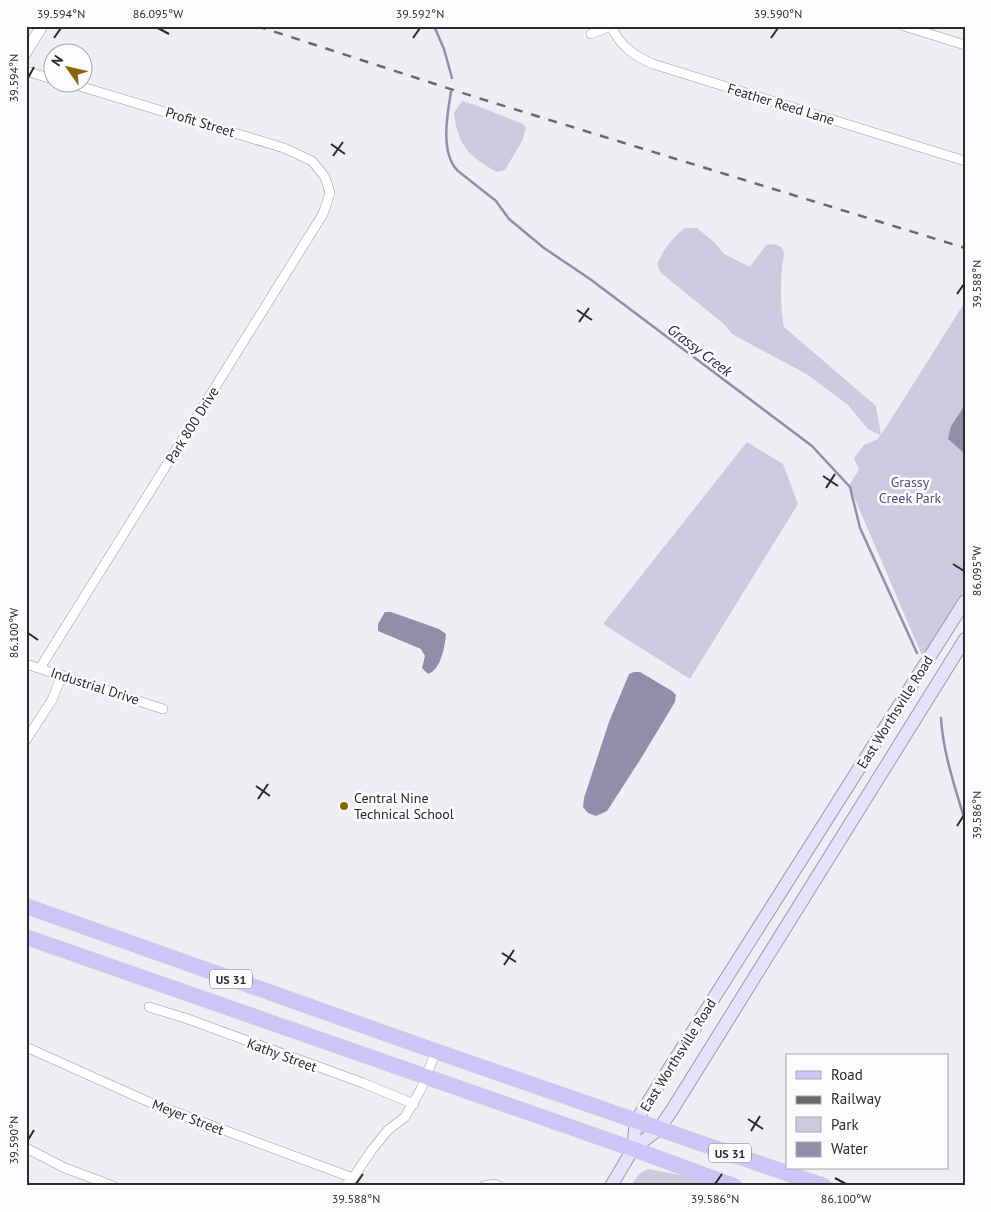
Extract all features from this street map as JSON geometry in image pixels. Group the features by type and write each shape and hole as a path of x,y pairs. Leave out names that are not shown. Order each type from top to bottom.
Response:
{"main road":[{"name":"East Worthsville Road","path":"633,1149 636,1120 965,601"},
{"name":"East Worthsville Road","path":"633,1149 659,1129 965,639"},
{"name":"US 31","path":"26,906 824,1186"},
{"name":"US 31","path":"26,937 734,1186"},
{"path":"611,1186 633,1149"}],"street":[{"path":"26,52 42,26"},
{"path":"591,34 611,26"},
{"name":"Feather Reed Lane","path":"611,26 619,40 629,51 653,64 965,161"},
{"path":"904,26 965,45"},
{"path":"26,71 42,75"},
{"name":"Profit Street","path":"92,90 284,148 312,161 325,177"},
{"name":"Park 800 Drive","path":"40,668 323,214 330,193 325,177"},
{"name":"Industrial Drive","path":"26,664 163,709"},
{"path":"26,740 52,700 62,675"},
{"name":"Kathy Street","path":"149,1007 185,1018 363,1083 414,1104"},
{"name":"Meyer Street","path":"26,1047 151,1103 352,1178"},
{"path":"345,1186 371,1150 388,1130 405,1117 414,1104 436,1051"},
{"path":"26,1148 65,1168 113,1186"},
{"path":"484,1186 494,1184 500,1186"}],"green space":[{"path":"462,101 523,124 526,128 522,141 505,170 497,172 487,167 466,149 458,134 454,113"},
{"name":"Grassy Creek Park","path":"685,228 697,228 714,242 724,254 750,267 766,245 772,244 782,249 784,254 781,297 784,327 876,406 881,435 965,302 965,590 923,658 849,485 859,470 854,458 864,445 878,439 880,435 868,429 848,405 808,375 732,334 725,325 660,272 657,264 662,254 672,240"},
{"path":"747,442 783,464 798,504 690,679 603,624"},
{"path":"648,1169 691,1177 707,1186 631,1186 639,1174"}],"water":[{"path":"965,405 965,454 948,439 951,426"},
{"path":"385,612 391,612 439,629 446,634 442,657 432,672 428,674 422,668 425,656 421,649 378,631 378,624"},
{"path":"640,672 672,691 676,695 675,702 607,811 596,816 588,813 583,807 584,798 609,722 629,674"}],"waterway":[{"name":"Grassy Creek","path":"434,26 444,49 452,78"},
{"name":"Grassy Creek","path":"451,92 446,133 449,154 452,163 458,171 496,201 509,219 544,248 590,279 812,446 850,487 860,528 917,653"},
{"name":"Grassy Creek","path":"941,718 947,757 965,821"}],"railway":[{"path":"257,26 475,97 965,248"}],"place":[{"name":"Central Nine Technical School","path":"344,806"}]}
